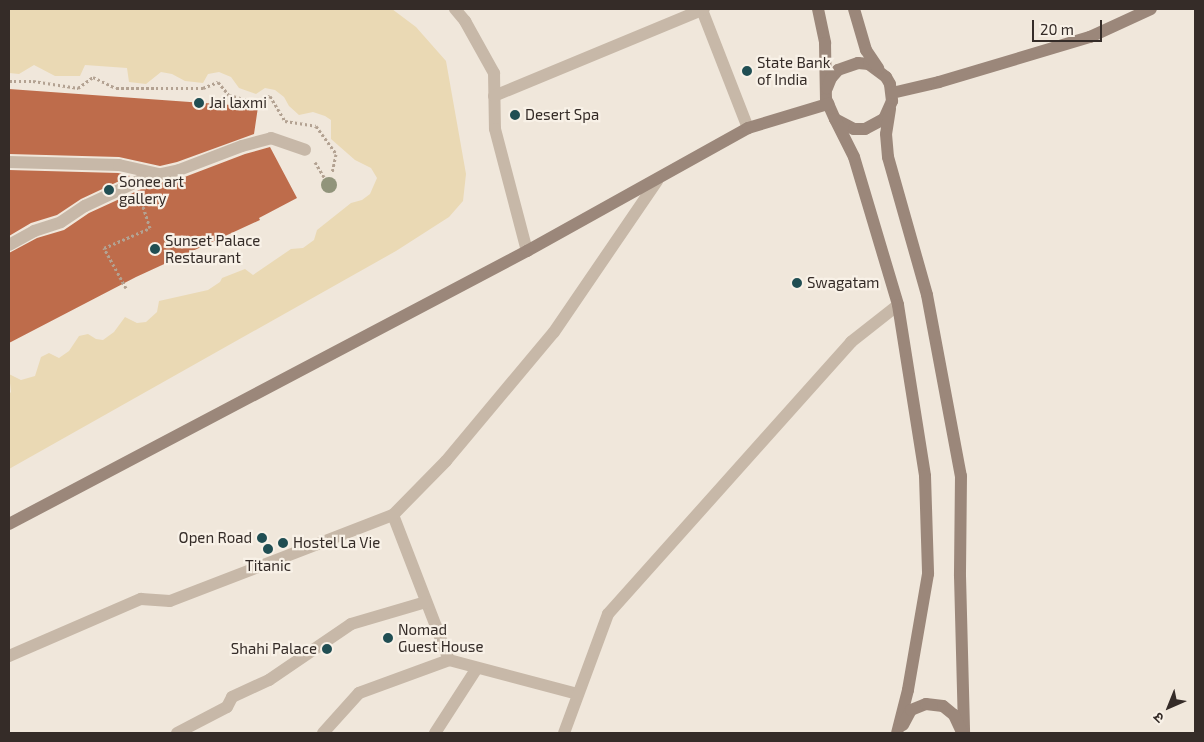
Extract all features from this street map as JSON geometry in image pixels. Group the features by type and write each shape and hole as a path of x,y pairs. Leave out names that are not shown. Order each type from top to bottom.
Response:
{"main road":[{"path":"818,9 825,43 828,104 854,157 898,305 925,476 928,574 908,690 897,733"},
{"path":"854,9 866,50 890,84 892,92 886,134 888,157 927,295 961,476 960,576 963,733"},
{"path":"892,92 939,82 1090,37 1150,9"},
{"path":"827,88 831,78 848,65 858,63 869,64 879,69"},
{"path":"9,524 527,251 657,181 748,128 828,104"},
{"path":"835,119 854,129 865,128 884,119 890,110"},
{"path":"897,733 912,710 926,704 943,706 954,715 963,733"}],"street":[{"path":"455,9 465,21 494,74 495,129 527,251"},
{"path":"494,96 703,9 748,128"},
{"path":"9,245 34,231 61,222 85,206 135,183 179,170 242,146 271,138 305,150"},
{"path":"9,162 119,164 162,174"},
{"path":"9,656 141,599 170,601 393,515 446,461 554,332 657,181"},
{"path":"564,733 608,614 851,342 898,305"},
{"path":"393,515 449,660"},
{"path":"177,733 227,707 232,697 269,680 351,624 426,602"},
{"path":"323,733 359,693 449,660 578,694"},
{"path":"435,733 477,668"}],"path":[{"path":"9,81 33,81 78,88 93,77 116,88 203,88 218,82 229,95 255,102 270,96 285,121 316,126 336,154 332,173"},
{"path":"126,288 104,248 150,228 135,183"}],"sand":[{"path":"9,9 392,9 416,27 446,61 466,174 463,201 449,217 396,251 9,469 9,394 11,392 9,374 21,380 35,376 41,357 49,353 59,358 69,351 79,336 88,334 96,339 103,340 114,332 125,317 137,323 146,322 157,312 159,301 208,290 220,282 222,278 245,269 253,275 291,249 303,248 314,240 317,230 351,203 362,200 370,194 377,178 371,168 355,160 331,139 331,120 313,112 299,115 289,106 284,97 275,90 265,88 256,94 239,88 231,77 219,72 208,74 203,83 185,81 172,74 161,72 146,84 129,82 127,68 85,65 80,76 55,76 34,65 19,74 9,73"}],"building":[{"path":"9,89 258,107 254,134 177,162 160,166 119,157 9,154"},
{"path":"270,147 297,198 259,218 260,220 136,277 9,343 9,253 37,238 64,230 89,213 150,185 182,178 245,154"},
{"path":"9,170 118,173 130,176 81,199 57,215 31,223 9,236"}],"place":[{"name":"State Bank of India","path":"747,71"},
{"name":"Jai laxmi","path":"199,103"},
{"name":"Desert Spa","path":"515,115"},
{"name":"Sonee art gallery","path":"109,190"},
{"name":"Sunset Palace Restaurant","path":"155,249"},
{"name":"Swagatam","path":"797,283"},
{"name":"Open Road","path":"262,538"},
{"name":"Hostel La Vie","path":"283,543"},
{"name":"Titanic","path":"268,549"},
{"name":"Nomad Guest House","path":"388,638"},
{"name":"Shahi Palace","path":"327,649"}]}
